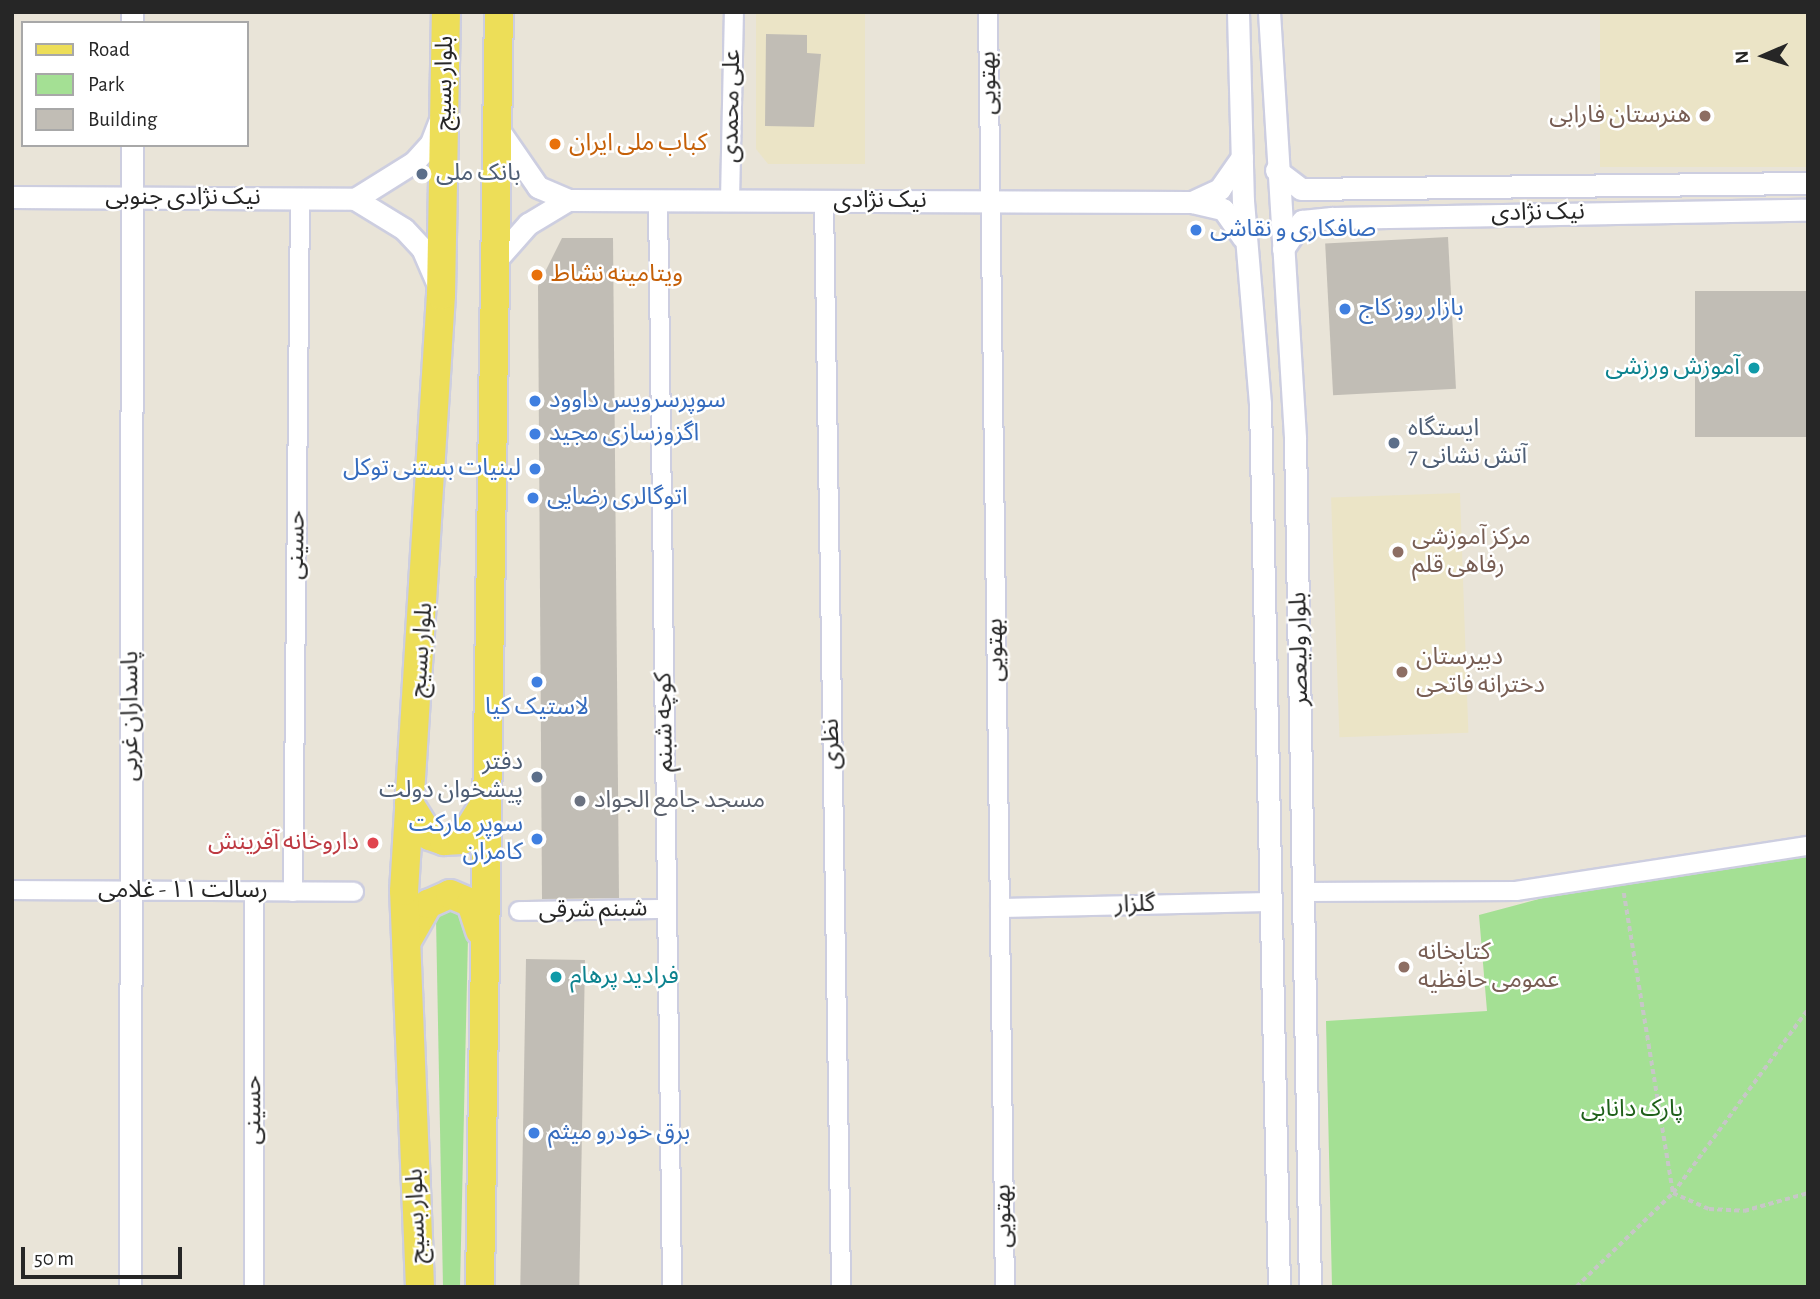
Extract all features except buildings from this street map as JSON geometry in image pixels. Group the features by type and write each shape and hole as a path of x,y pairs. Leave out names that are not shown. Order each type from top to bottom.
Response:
{"main road":[{"name":"بلوار بسیج","path":"419,1287 406,942 409,803 441,295 446,12"},
{"path":"480,1287 482,937 500,132 499,12"},
{"path":"409,803 430,836 444,841 462,840 487,798"},
{"path":"406,942 428,904 450,894 471,903 482,937"}],"street":[{"name":"علی محمدی","path":"730,200 734,12"},
{"name":"بهتویی","path":"988,12 1005,1287"},
{"name":"بلوار ولیعصر","path":"1238,12 1242,157 1262,507 1279,1287"},
{"name":"بلوار ولیعصر","path":"1269,12 1297,505 1310,1287"},
{"path":"441,295 422,248 355,199 414,162 431,143 445,107"},
{"path":"500,132 538,187 568,200"},
{"name":"پاسداران غربی","path":"130,1287 132,147"},
{"path":"1192,202 1220,189 1242,157"},
{"path":"1276,170 1301,190 1293,204 1302,220 1283,248"},
{"name":"نیک نژادی","path":"1301,190 1808,183"},
{"path":"1758,184 1760,211"},
{"path":"1435,187 1438,214"},
{"name":"نیک نژادی جنوبی","path":"12,197 355,199"},
{"name":"حسینی","path":"293,892 300,199"},
{"path":"497,259 528,225 568,200"},
{"name":"نیک نژادی","path":"568,200 1192,202"},
{"name":"کوچه شبنم","path":"658,200 672,1287"},
{"name":"نظری","path":"824,201 841,1287"},
{"path":"1192,202 1234,218 1247,247"},
{"name":"نیک نژادی","path":"1302,220 1438,214 1808,210"},
{"path":"1262,507 1270,525 1283,530 1293,524 1297,505"},
{"path":"1263,559 1271,542 1282,538 1295,545 1298,560"},
{"path":"1305,892 1516,891 1620,870 1808,846"},
{"name":"رسالت ۱۱ - غلامی","path":"12,890 354,892"},
{"name":"حسینی","path":"254,891 254,1287"},
{"name":"گلزار","path":"1000,908 1271,902"},
{"name":"شبنم شرقی","path":"519,911 667,909"}],"path":[{"path":"1620,870 1673,1192"},
{"path":"1576,1287 1673,1192 1808,1009"},
{"path":"1673,1192 1709,1209 1744,1211 1808,1193"}],"shaded area":[{"path":"756,12 865,12 865,164 768,164 756,149"},
{"name":"هنرستان فارابی","path":"1600,12 1808,12 1808,167 1600,167"},
{"path":"1460,493 1468,733 1339,737 1331,498"}],"green space":[{"name":"پارک دانایی","path":"1808,853 1808,1287 1332,1287 1326,1021 1487,1011 1479,915 1625,876"},
{"path":"460,907 468,937 460,1287 443,1287 436,918 441,909"}],"place":[{"name":"هنرستان فارابی","path":"1705,116"},
{"name":"کباب ملی ایران","path":"555,144"},
{"name":"بانک ملی","path":"422,174"},
{"name":"صافکاری و نقاشی","path":"1196,230"},
{"name":"ویتامینه نشاط","path":"537,275"},
{"name":"بازار روز کاج","path":"1345,309"},
{"name":"آموزش ورزشی","path":"1754,368"},
{"name":"سوپرسرویس داوود","path":"535,401"},
{"name":"اگزوزسازی مجید","path":"535,434"},
{"name":"ایستگاه آتش نشانی 7","path":"1394,443"},
{"name":"لبنیات بستنی توکل","path":"535,469"},
{"name":"اتوگالری رضایی","path":"533,498"},
{"name":"مرکز آموزشی رفاهی قلم","path":"1398,552"},
{"name":"دبیرستان دخترانه فاتحی","path":"1402,672"},
{"name":"لاستیک کیا","path":"537,682"},
{"name":"دفتر پیشخوان دولت","path":"537,777"},
{"name":"مسجد جامع الجواد","path":"580,801"},
{"name":"سوپر مارکت کامران","path":"537,839"},
{"name":"داروخانه آفرینش","path":"373,843"},
{"name":"کتابخانه عمومی حافظیه","path":"1404,967"},
{"name":"فرادید پرهام","path":"556,977"},
{"name":"برق خودرو میثم","path":"534,1133"}]}
